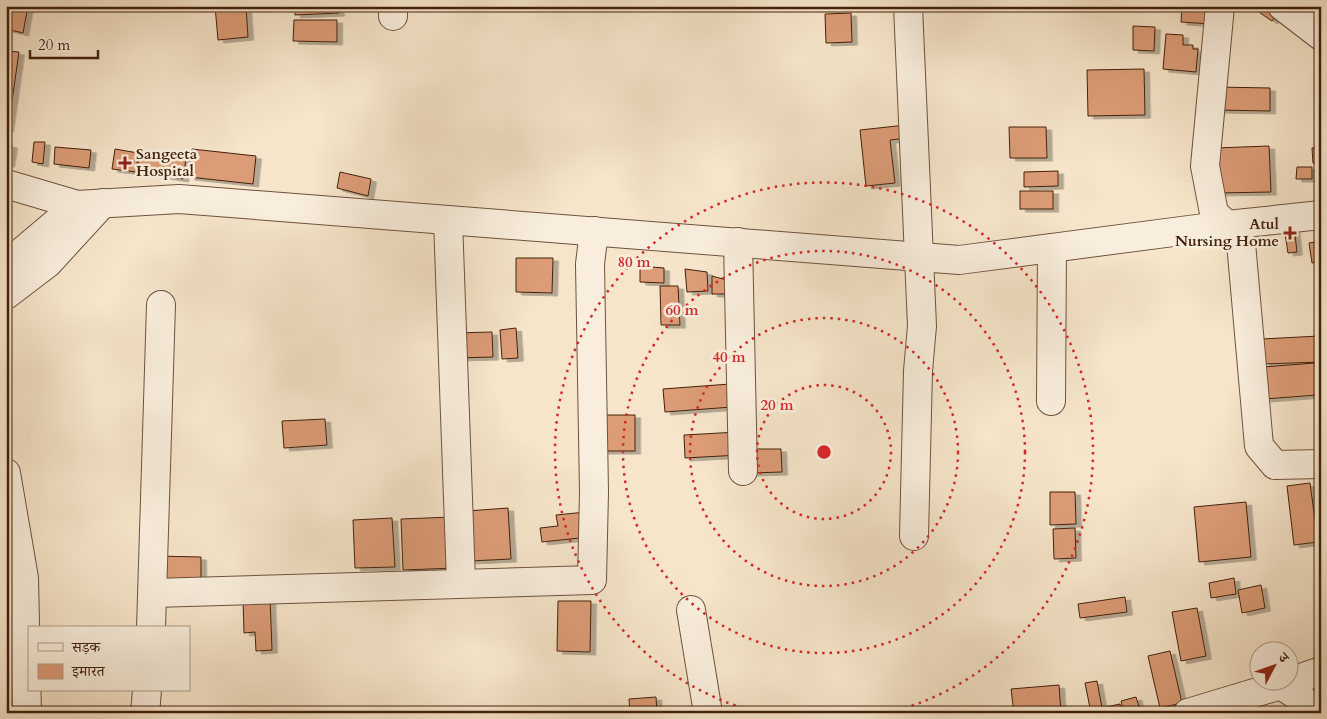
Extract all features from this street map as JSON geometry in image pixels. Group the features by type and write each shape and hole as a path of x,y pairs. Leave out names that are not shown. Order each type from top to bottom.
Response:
{"street":[{"path":"908,6 920,256 922,342 918,371 914,536"},
{"path":"1220,6 1205,166 1214,213 1227,224 1241,243 1259,446 1275,465 1321,464"},
{"path":"1282,6 1321,36"},
{"path":"6,184 90,204 179,199 959,260 1227,224 1321,215"},
{"path":"6,265 90,204"},
{"path":"6,294 48,263 90,204"},
{"path":"448,220 461,582"},
{"path":"154,593 461,582 592,580 594,492 590,264 594,231"},
{"path":"738,242 743,471"},
{"path":"1051,401 1052,248"},
{"path":"151,626 154,593 161,305"},
{"path":"6,474 24,578 27,713"},
{"path":"691,610 708,713"},
{"path":"1300,678 1321,671"},
{"path":"145,713 147,692"},
{"path":"1188,713 1258,692"},
{"path":"1291,692 1321,712"}],"building":[{"path":"6,6 28,6 23,33 6,29"},
{"path":"215,6 246,6 248,37 218,40"},
{"path":"295,6 338,6 339,13 295,15"},
{"path":"1182,6 1212,7 1211,24 1181,22"},
{"path":"1250,6 1279,6 1281,8 1272,21"},
{"path":"851,13 852,42 826,43 825,14"},
{"path":"294,20 337,20 337,42 293,41"},
{"path":"1133,26 1155,27 1154,51 1133,50"},
{"path":"1166,34 1183,35 1183,45 1193,45 1193,49 1198,49 1196,72 1163,69"},
{"path":"6,51 19,52 8,129 6,129"},
{"path":"1144,69 1145,115 1088,116 1087,70"},
{"path":"1216,87 1270,88 1270,111 1216,110"},
{"path":"906,125 908,138 890,140 895,183 866,186 860,130"},
{"path":"1009,127 1046,127 1047,158 1010,158"},
{"path":"34,142 45,142 43,164 32,162"},
{"path":"6,144 12,145 9,164 6,164"},
{"path":"1269,146 1271,192 1217,193 1215,148"},
{"path":"55,147 91,150 89,168 54,164"},
{"path":"1321,147 1321,162 1313,163 1312,148"},
{"path":"115,149 138,153 136,172 112,169"},
{"path":"192,149 256,156 253,184 189,177"},
{"path":"140,151 186,158 183,179 137,172"},
{"path":"1297,167 1312,167 1312,179 1296,179"},
{"path":"1058,171 1058,186 1024,187 1024,172"},
{"path":"340,172 371,179 368,196 337,188"},
{"path":"1020,191 1053,191 1053,209 1020,209"},
{"path":"1294,226 1297,252 1288,253 1284,227"},
{"path":"1321,241 1321,261 1312,263 1309,243"},
{"path":"516,258 553,258 552,293 516,292"},
{"path":"640,266 664,268 664,283 640,282"},
{"path":"685,269 707,272 708,291 687,292"},
{"path":"712,276 734,282 736,294 712,294"},
{"path":"660,286 678,286 680,325 661,325"},
{"path":"516,328 518,358 502,359 500,330"},
{"path":"492,332 493,357 454,358 453,333"},
{"path":"1319,336 1320,362 1264,364 1262,339"},
{"path":"1315,363 1317,395 1265,399 1263,367"},
{"path":"730,384 732,407 665,412 663,389"},
{"path":"601,415 635,415 635,451 601,451"},
{"path":"325,419 327,445 284,448 282,421"},
{"path":"738,432 740,455 685,458 684,435"},
{"path":"749,449 781,449 782,472 749,473"},
{"path":"1310,483 1318,542 1294,545 1287,486"},
{"path":"1050,492 1075,492 1076,524 1050,525"},
{"path":"1246,502 1251,557 1199,562 1194,507"},
{"path":"508,508 511,559 470,561 467,511"},
{"path":"586,512 589,537 542,542 540,528 558,526 556,515"},
{"path":"452,517 455,568 403,570 401,519"},
{"path":"392,518 395,567 355,568 353,520"},
{"path":"1075,528 1076,558 1054,559 1053,529"},
{"path":"157,556 201,557 201,584 157,583"},
{"path":"1234,578 1236,594 1211,598 1209,583"},
{"path":"1261,585 1265,608 1242,613 1238,590"},
{"path":"1125,597 1127,612 1080,618 1078,604"},
{"path":"270,598 272,650 256,651 255,632 244,633 243,599"},
{"path":"558,601 591,601 590,652 557,651"},
{"path":"1197,608 1206,656 1181,661 1172,612"},
{"path":"6,610 20,610 21,678 6,678"},
{"path":"1170,651 1182,703 1160,708 1148,656"},
{"path":"1097,681 1103,713 1091,713 1085,683"},
{"path":"1059,685 1061,713 1014,713 1011,689"},
{"path":"656,697 657,713 630,713 629,699"},
{"path":"1136,697 1141,713 1124,713 1121,701"},
{"path":"1120,704 1122,713 1108,713 1106,707"}],"place":[{"name":"Sangeeta Hospital","path":"125,163"},
{"name":"Atul Nursing Home","path":"1290,233"}]}
